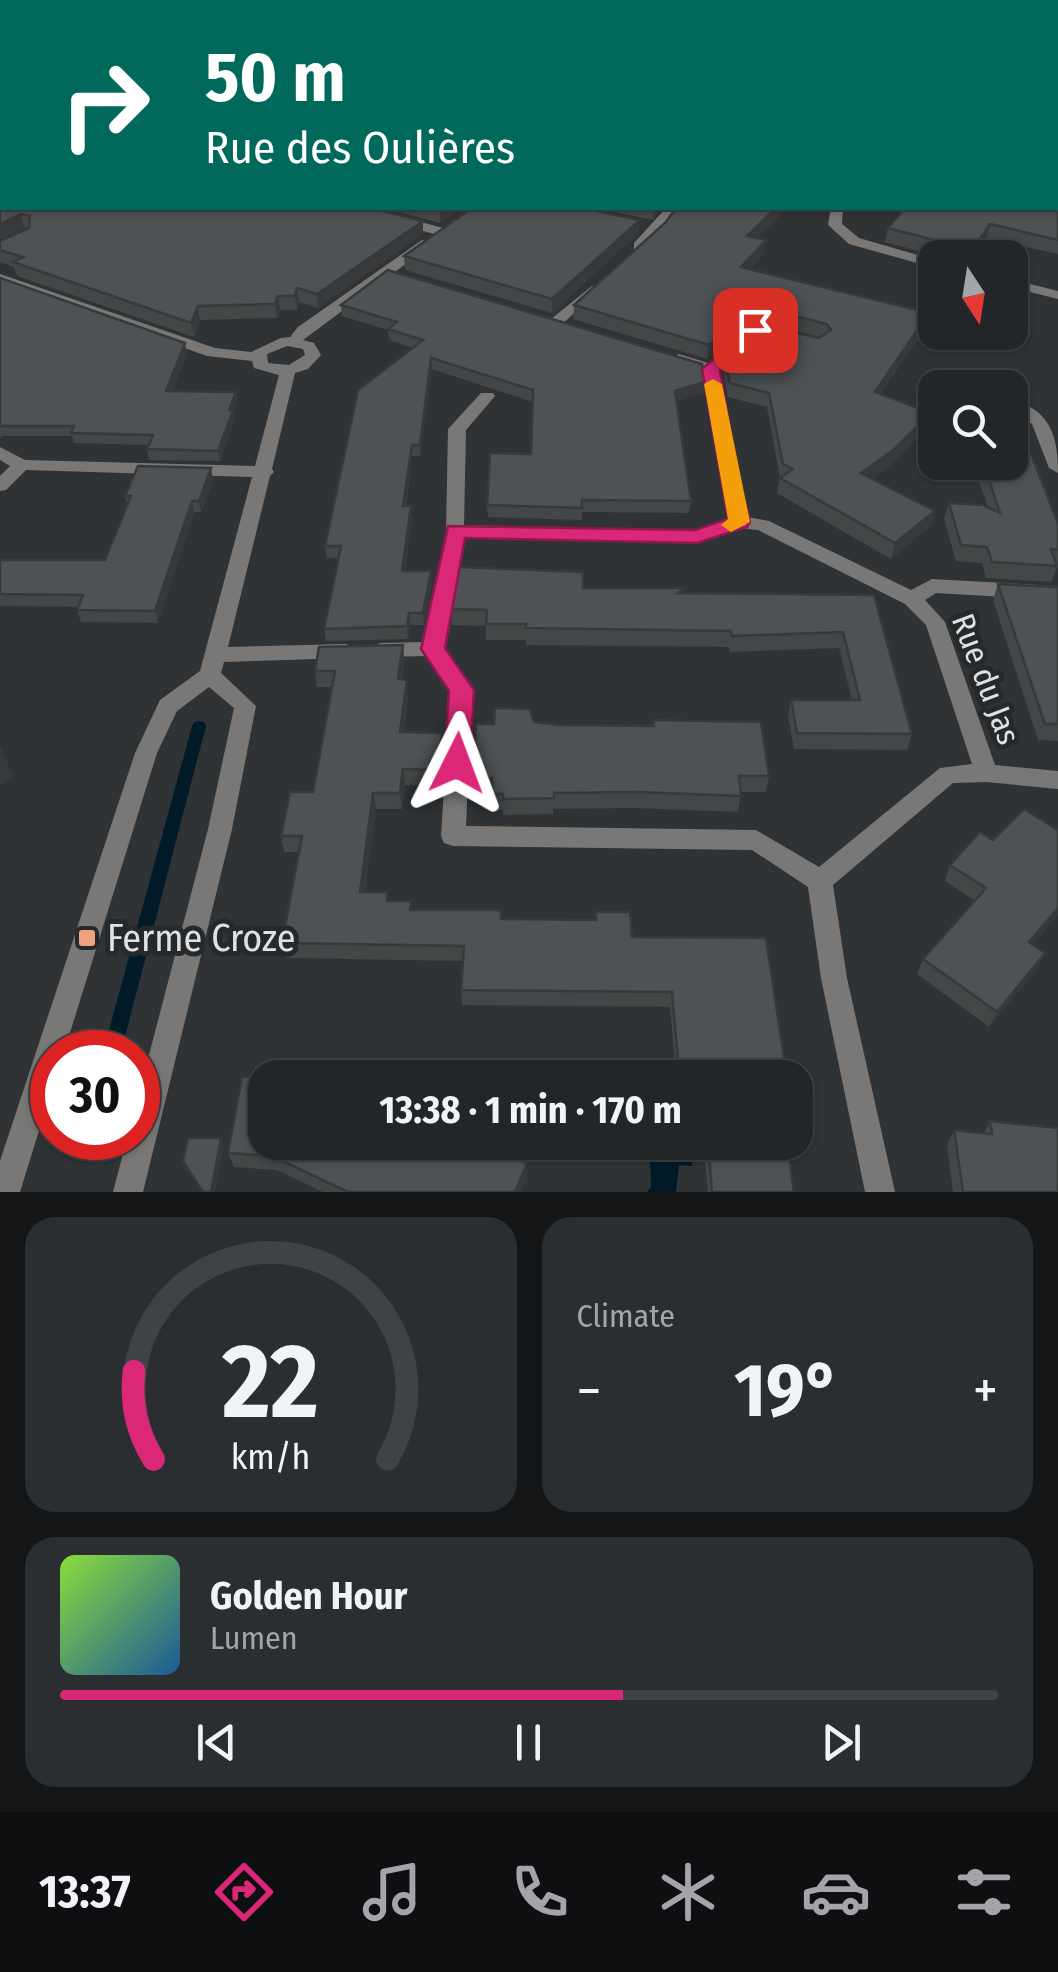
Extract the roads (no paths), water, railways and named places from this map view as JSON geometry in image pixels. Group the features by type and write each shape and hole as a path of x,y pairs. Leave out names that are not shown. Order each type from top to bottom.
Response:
{"street":[{"path":"628,256 658,229 672,210"},
{"path":"837,210 835,225 854,242 918,259"},
{"path":"386,216 442,232"},
{"path":"294,342 303,330 456,222"},
{"path":"638,225 658,229"},
{"path":"384,272 422,282"},
{"path":"0,278 212,352 257,356 270,345 294,342 309,346 314,356 306,365 288,370 265,368 257,356"},
{"path":"557,322 600,282"},
{"path":"1028,288 1058,295"},
{"path":"711,369 755,330 801,340"},
{"path":"659,354 711,369"},
{"path":"456,531 697,536 739,522 711,369"},
{"path":"5,1192 146,752 168,706 213,665 288,370"},
{"path":"487,396 458,429 456,531 433,649 461,690 453,836 756,840 820,882 834,978 880,1192"},
{"path":"1028,414 1039,421 1058,468"},
{"path":"0,452 21,465 265,472"},
{"path":"0,486 21,465"},
{"name":"Rue du Jas","path":"739,522 762,525 912,599 935,622 986,773 948,774 820,882"},
{"path":"912,599 932,586 1058,593"},
{"path":"213,665 433,649"},
{"path":"128,1192 220,829 245,706 213,665"},
{"path":"986,773 1058,780"}],"water":[{"path":"650,1160 692,1160 692,1166 679,1165 676,1192 647,1192 651,1187"}],"waterway":[{"path":"118,1030 199,726"}],"place":[{"name":"Ferme Croze","path":"87,938"}]}
